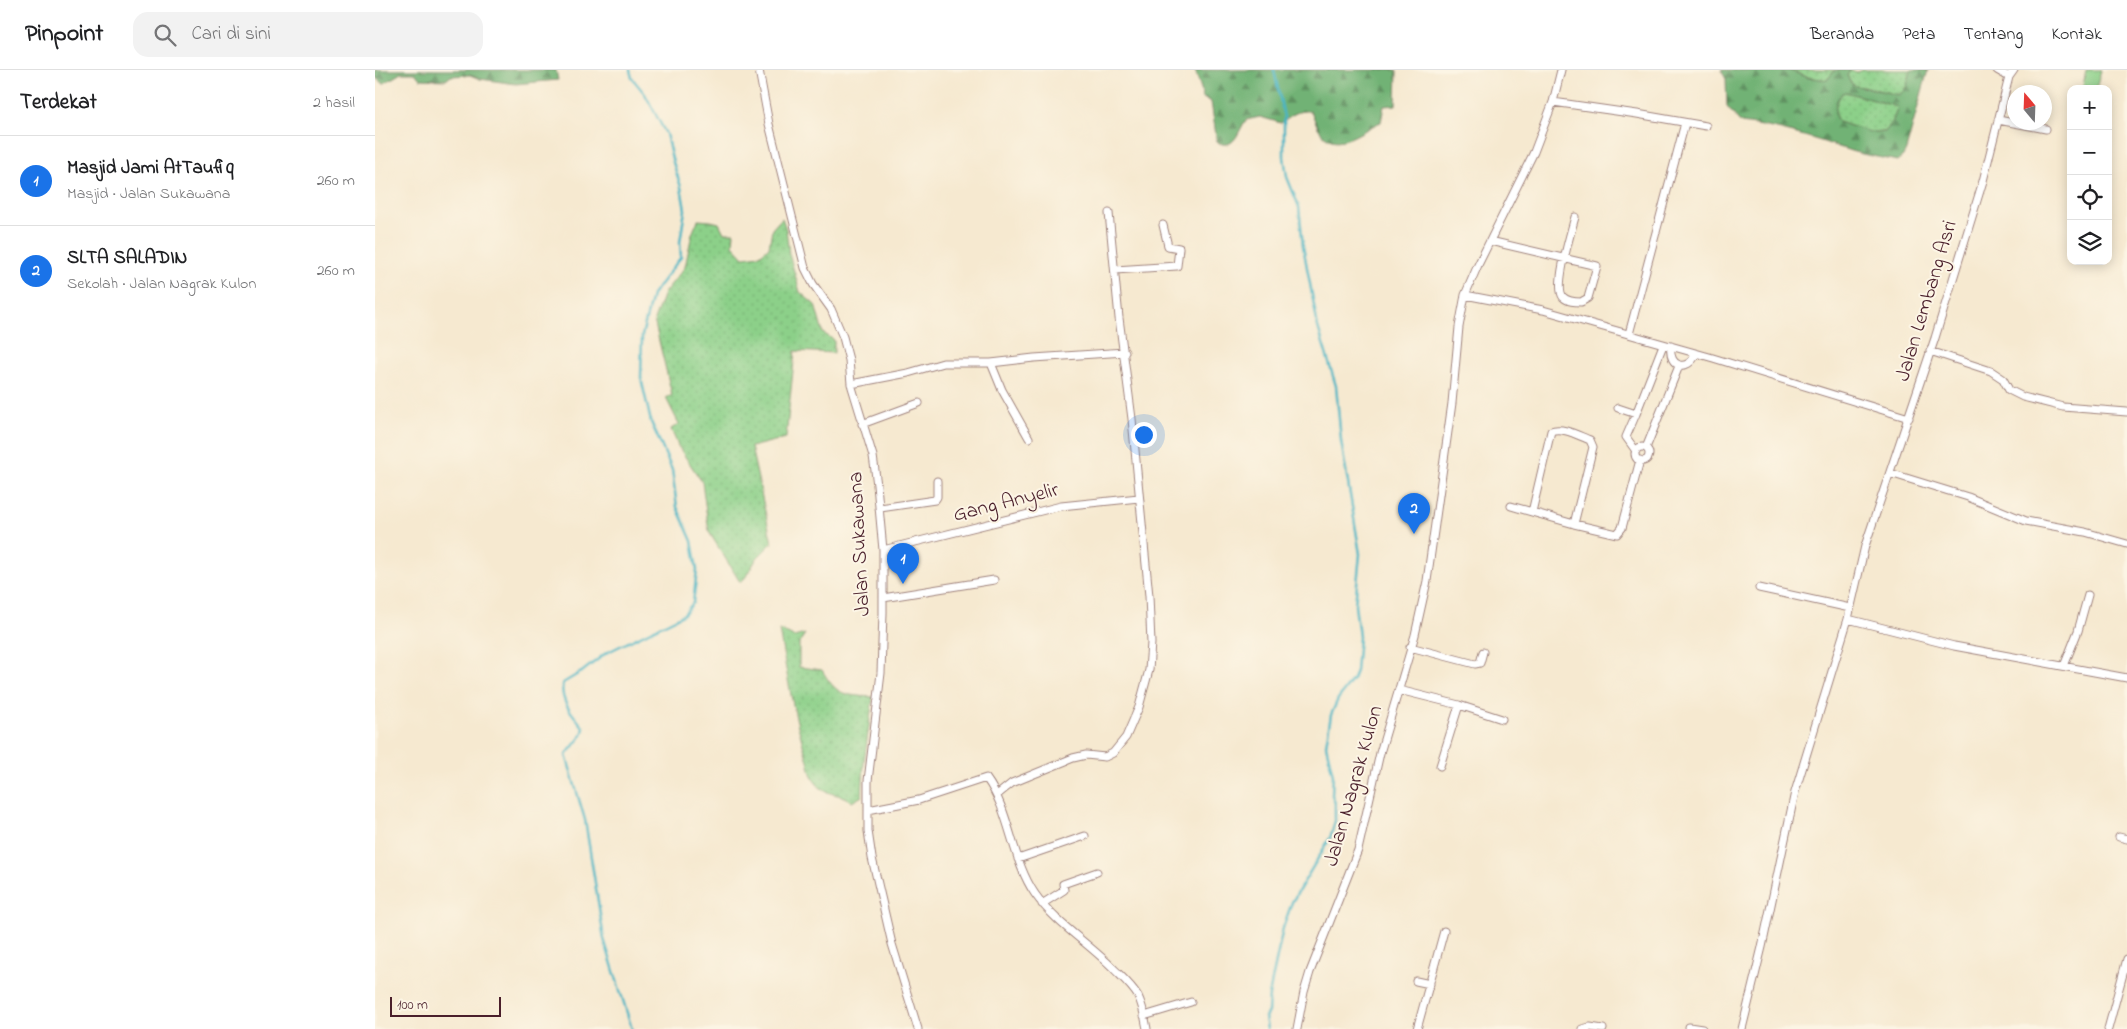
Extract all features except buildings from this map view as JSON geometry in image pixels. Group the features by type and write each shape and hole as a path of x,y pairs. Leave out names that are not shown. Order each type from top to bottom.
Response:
{"street":[{"name":"Jalan Sukawana","path":"759,70 769,124 805,268 813,284 831,309 843,337 849,360 851,384 873,456 883,550 883,598 881,673 870,754 868,810 870,846 892,944 918,1029"},
{"name":"Jalan Nagrak Kulon","path":"1297,1029 1308,979 1358,850 1378,761 1415,635 1424,596 1452,403 1459,327 1465,295 1534,152 1553,102 1561,70"},
{"name":"Jalan Lembang Asri","path":"1743,1029 1763,948 1768,913 1795,792 1848,619 1865,546 1909,418 1983,181 2010,72 1997,70"},
{"path":"1553,102 1706,126"},
{"path":"1998,120 2007,122"},
{"path":"1629,334 1685,122"},
{"path":"997,795 1012,783 1073,758 1081,756 1099,758 1109,756 1117,750 1126,737 1139,704 1151,658 1149,596 1109,213"},
{"path":"1490,241 1565,258 1597,267 1588,298 1583,302 1569,301 1562,295 1561,281 1565,258 1575,217"},
{"path":"1115,270 1177,266 1179,248 1168,246 1163,225"},
{"path":"1465,295 1543,310 1909,418"},
{"path":"1667,346 1673,362 1679,366 1686,365 1697,354"},
{"path":"1646,448 1649,451 1649,456 1645,460 1640,460 1635,456 1636,451 1626,437 1667,346"},
{"path":"1930,351 1991,372 2003,379 2009,390 2023,396 2063,407 2127,412"},
{"path":"851,384 908,374 943,363 991,363 1125,352"},
{"path":"991,363 1002,390 1029,438"},
{"path":"1646,448 1679,366"},
{"path":"862,424 919,403"},
{"path":"1618,408 1636,414"},
{"path":"1532,512 1551,431 1557,429 1568,432 1590,440 1593,447 1574,524"},
{"path":"1636,451 1641,447 1646,448"},
{"path":"1511,506 1614,534 1620,532 1640,460"},
{"path":"1890,473 1969,497 2026,521 2085,532 2127,544"},
{"path":"880,508 935,500 937,497 937,481"},
{"name":"Gang Anyelir","path":"883,550 1061,506 1139,498"},
{"path":"883,598 994,580"},
{"path":"1759,588 1850,608"},
{"path":"2064,666 2078,631 2088,595"},
{"path":"1848,619 1954,646 2127,678"},
{"path":"1410,647 1475,664 1480,663 1483,652"},
{"path":"1399,690 1459,705 1502,719"},
{"path":"1440,766 1459,705"},
{"path":"868,810 919,800 984,778 987,779 997,795 1018,859 1033,891 1042,904 1105,960 1132,988 1141,1003 1147,1029"},
{"path":"1018,859 1085,836"},
{"path":"1042,904 1064,890 1063,884 1097,872"},
{"path":"1417,1029 1444,931"},
{"path":"2108,1029 2127,959"},
{"path":"1416,981 1430,984"},
{"path":"1144,1016 1191,1002"},
{"path":"1689,1026 1702,1029"},
{"path":"1583,1029 1590,1027 1603,1029"}],"green space":[{"path":"375,70 556,70 558,80 516,84 480,79 470,75 451,76 446,80 420,79 415,73 401,73 383,84 375,77"},
{"path":"1195,70 1397,70 1396,105 1384,106 1381,122 1350,138 1342,140 1335,141 1327,138 1319,130 1310,111 1301,111 1281,123 1260,117 1246,120 1232,142 1223,144 1217,142 1211,102 1201,97 1203,95"},
{"path":"1721,70 1788,70 1807,77 1827,80 1835,70 1851,70 1847,75 1850,82 1855,86 1898,95 1906,88 1911,70 1928,70 1906,150 1897,161 1857,153 1780,130 1741,123 1727,107 1726,79","holes":["1846,92 1898,107 1892,123 1885,132 1870,132 1838,122 1835,115 1835,107 1838,100 1842,93"]},
{"path":"1788,70 1835,70 1827,80 1807,77"},
{"path":"1851,70 1857,72 1864,70 1911,70 1906,88 1898,95 1855,86 1850,82 1847,75"},
{"path":"2086,70 2101,70 2097,85 2083,85"},
{"path":"1846,92 1898,107 1892,124 1885,132 1870,132 1838,122 1835,115 1835,107 1842,93"},
{"path":"782,218 786,229 789,254 800,292 815,305 823,333 834,340 834,353 795,351 786,438 751,447 772,543 757,558 745,578 740,582 709,532 702,482 678,446 671,429 679,424 666,398 672,395 654,320 664,293 685,267 692,234 698,220 719,223 724,233 734,233 733,245 744,257 760,255 769,247 772,229"},
{"path":"779,630 794,637 805,634 799,643 799,667 822,670 832,685 842,692 855,696 873,697 864,762 862,796 852,802 843,796 829,793 820,788 812,776 795,713"}],"waterway":[{"path":"630,70 632,78 645,94 666,134 681,187 685,210 680,242 681,257 652,295 642,336 641,378 651,422 672,470 677,507 692,541 697,570 693,603 683,615 606,653 583,671 563,683 562,690 565,702 571,713 584,728 582,735 566,755 585,820 604,939 632,1029"},
{"path":"1267,1029 1265,1017 1268,1012 1269,995 1283,928 1292,902 1330,838 1335,821 1335,803 1332,795 1333,775 1326,745 1331,715 1338,699 1353,679 1356,671 1359,637 1355,605 1360,554 1341,441 1336,386 1318,327 1303,246 1299,207 1287,177 1284,157 1284,117 1274,70"}],"place":[{"name":"SLTA SALADIN","path":"1414,534"},
{"name":"Masjid Jami AtTaufiq","path":"903,584"}]}
